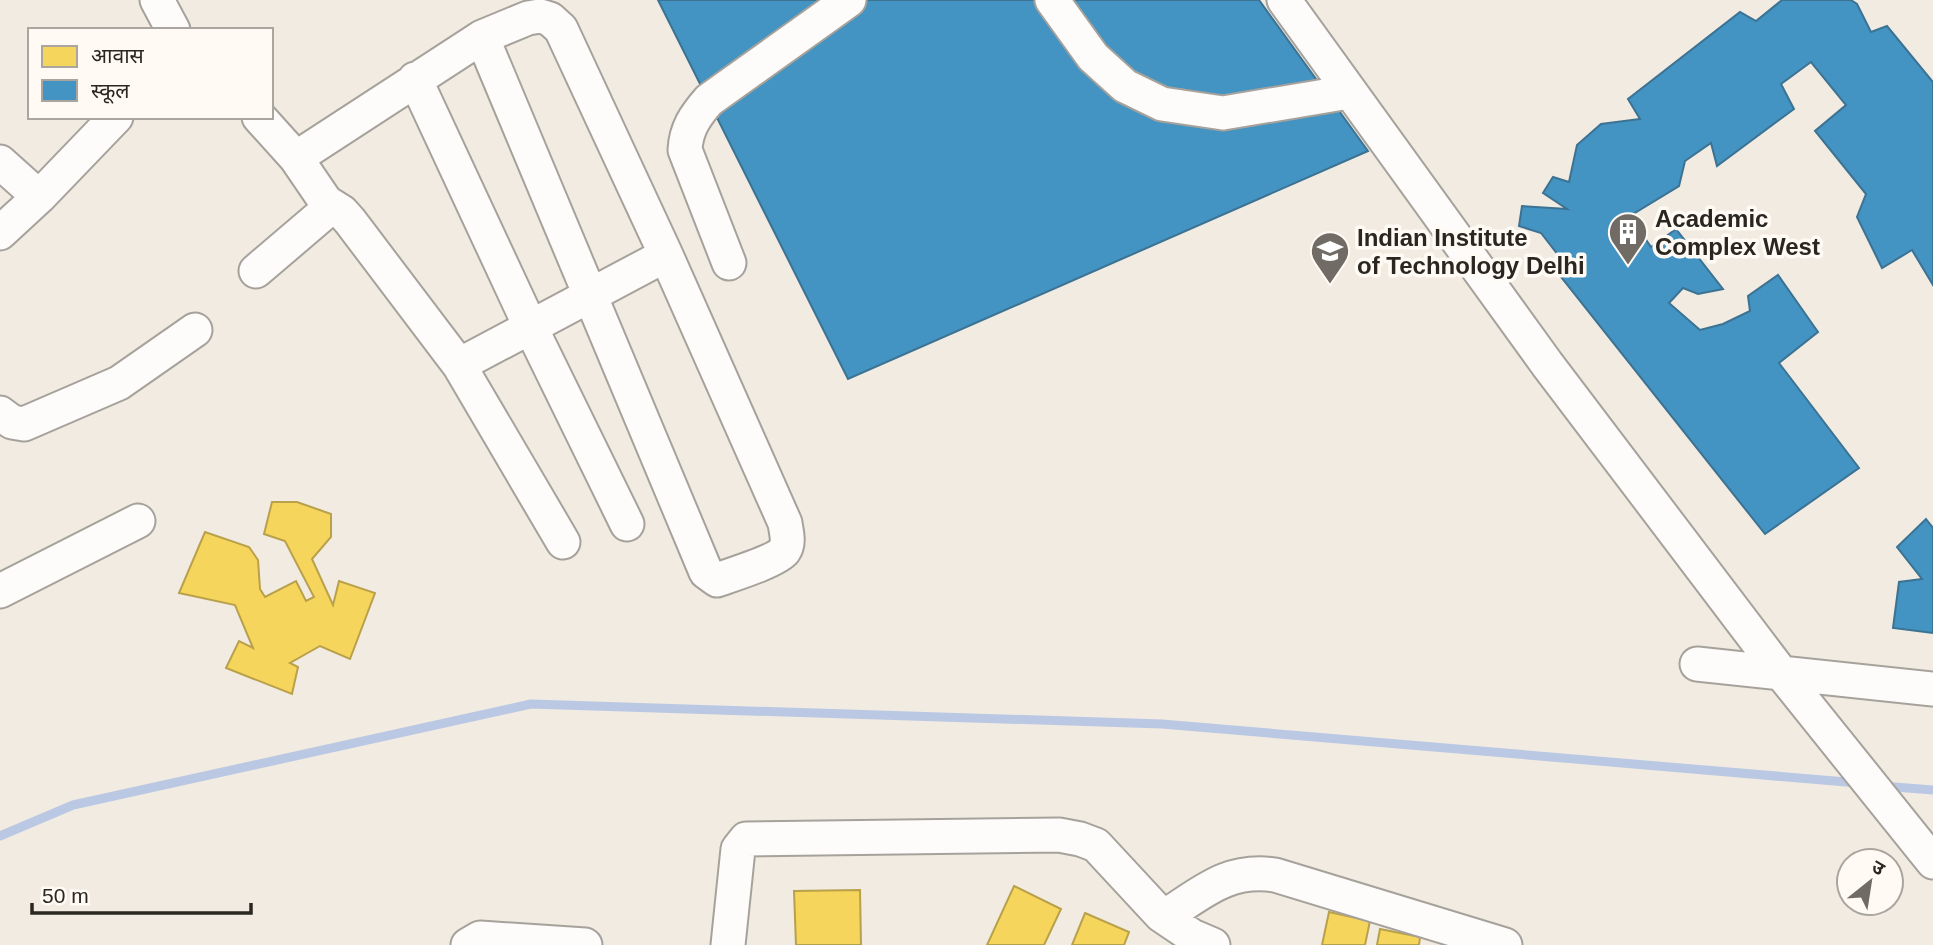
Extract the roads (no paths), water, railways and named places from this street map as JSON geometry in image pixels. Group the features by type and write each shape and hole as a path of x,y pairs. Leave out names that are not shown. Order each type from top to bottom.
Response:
{"street":[{"path":"158,0 172,28"},
{"path":"729,263 685,150 686,135 694,118 709,100 849,0"},
{"path":"1052,0 1093,57 1125,86 1161,104 1223,113 1349,92"},
{"path":"1284,0 1493,291 1782,674 1933,862"},
{"path":"296,158 482,37 528,18 540,16 550,19 561,30 666,255 785,523 787,545 776,557 717,580 706,572 482,37"},
{"path":"415,79 530,326 627,524"},
{"path":"0,233 39,197 114,119"},
{"path":"261,119 296,158 326,202 350,221 460,365 563,542"},
{"path":"0,162 39,197"},
{"path":"256,271 324,213 326,202"},
{"path":"460,365 666,255"},
{"path":"0,413 12,422 24,424 119,383 195,330"},
{"path":"0,592 138,521"},
{"path":"1697,664 1933,689"},
{"path":"728,945 737,849 746,839 1059,835 1096,845 1164,917 1192,936 1213,945"},
{"path":"1164,917 1220,881 1234,876 1262,873 1505,945"},
{"path":"468,945 480,938 585,945"}],"waterway":[{"path":"0,836 73,805 531,704 1162,724 1858,783"},
{"path":"1882,786 1933,790"}],"place":[{"name":"Academic Complex West","path":"1628,266"},
{"name":"Indian Institute of Technology Delhi","path":"1330,285"}]}
